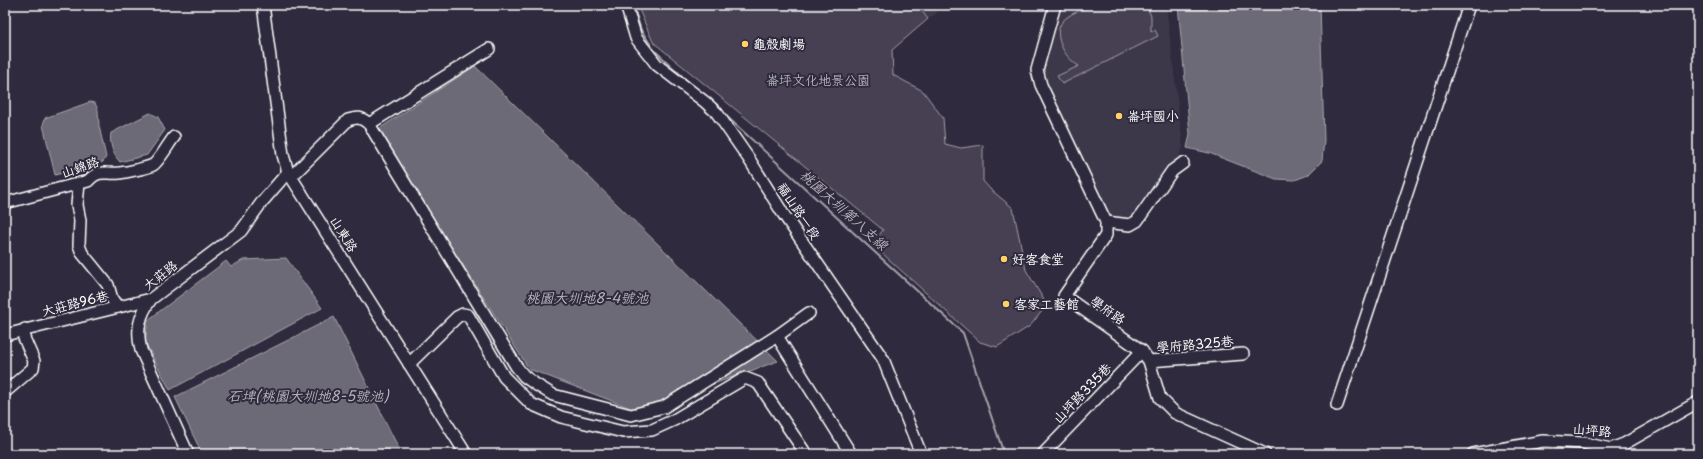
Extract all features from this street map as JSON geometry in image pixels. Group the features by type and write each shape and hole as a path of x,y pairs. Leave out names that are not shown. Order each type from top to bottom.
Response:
{"street":[{"name":"山東路","path":"263,5 283,155 289,175 466,454"},
{"name":"福山路一段","path":"626,5 636,38 658,65 717,113 749,159 782,212 883,359 921,454"},
{"path":"1055,5 1037,70 1041,84 1106,222 1130,225 1137,221 1172,171 1183,163"},
{"path":"1337,405 1469,5"},
{"path":"489,49 369,124 509,356 524,376 554,394 631,415 664,407 777,336 809,312"},
{"name":"大莊路","path":"188,454 141,350 138,339 138,323 143,310 151,299 241,231 262,202 348,120 357,117 362,118 369,124"},
{"name":"山錦路","path":"5,202 88,181 94,175 100,173 118,173 154,164 174,137"},
{"path":"79,183 77,205 80,220 79,245 82,253 108,285 112,299 118,307"},
{"name":"學府路","path":"1106,222 1106,235 1064,296 1142,351 1149,361 1160,398 1175,413 1265,454"},
{"name":"大莊路96巷","path":"5,335 151,299"},
{"path":"409,364 457,317 463,314 468,314 504,377 524,399 561,418 623,432 652,430 674,420 745,378 758,383 806,454"},
{"path":"5,392 33,368 34,362 24,338 25,329"},
{"path":"777,336 851,454"},
{"name":"山坪路335巷","path":"1043,454 1142,351"},
{"name":"學府路325巷","path":"1149,361 1243,354"},
{"name":"山坪路","path":"1473,454 1543,441 1583,443 1611,449 1624,444 1698,402"}],"shaded area":[{"path":"917,5 935,5 937,13 928,19"},
{"name":"崙坪國小","path":"1060,5 1166,5 1183,147 1176,162 1132,219 1120,222 1106,216 1046,85 1043,65"}],"green space":[{"name":"崙坪文化地景公園","path":"637,5 917,5 928,19 892,50 893,75 923,91 943,118 945,144 961,148 983,145 983,181 990,189 1013,208 1026,270 1047,305 1030,326 997,347 980,342 872,244 883,230 653,42"},
{"path":"1092,5 1146,5 1151,16 1151,32 1155,30 1158,36 1062,84 1057,76 1079,66 1068,57 1060,44 1059,30 1061,23 1072,14"}],"water":[{"path":"1178,5 1320,5 1324,140 1322,161 1308,175 1295,180 1276,179 1209,153 1187,148 1190,134"},
{"name":"桃園大圳地8-4號池","path":"475,66 778,361 638,411 529,369 377,130"},
{"path":"90,102 95,103 98,110 99,126 106,157 103,162 55,175 43,125 45,118"},
{"path":"150,113 158,117 165,130 147,155 120,162 112,149 111,133"},
{"name":"石埤(桃園大圳地8-5號池)","path":"286,258 322,308 170,390 145,342 148,320 226,261 231,267 243,260"},
{"name":"石埤(桃園大圳地8-5號池)","path":"334,317 399,449 399,454 202,454 175,397"}],"waterway":[{"name":"桃園大圳第八支線","path":"633,5 641,30 654,50 694,87"},
{"name":"桃園大圳第八支線","path":"724,114 963,333 1004,454"}],"place":[{"name":"龜殼劇場","path":"745,44"},
{"name":"崙坪國小","path":"1119,116"},
{"name":"好客食堂","path":"1004,259"},
{"name":"客家工藝館","path":"1006,304"}]}
